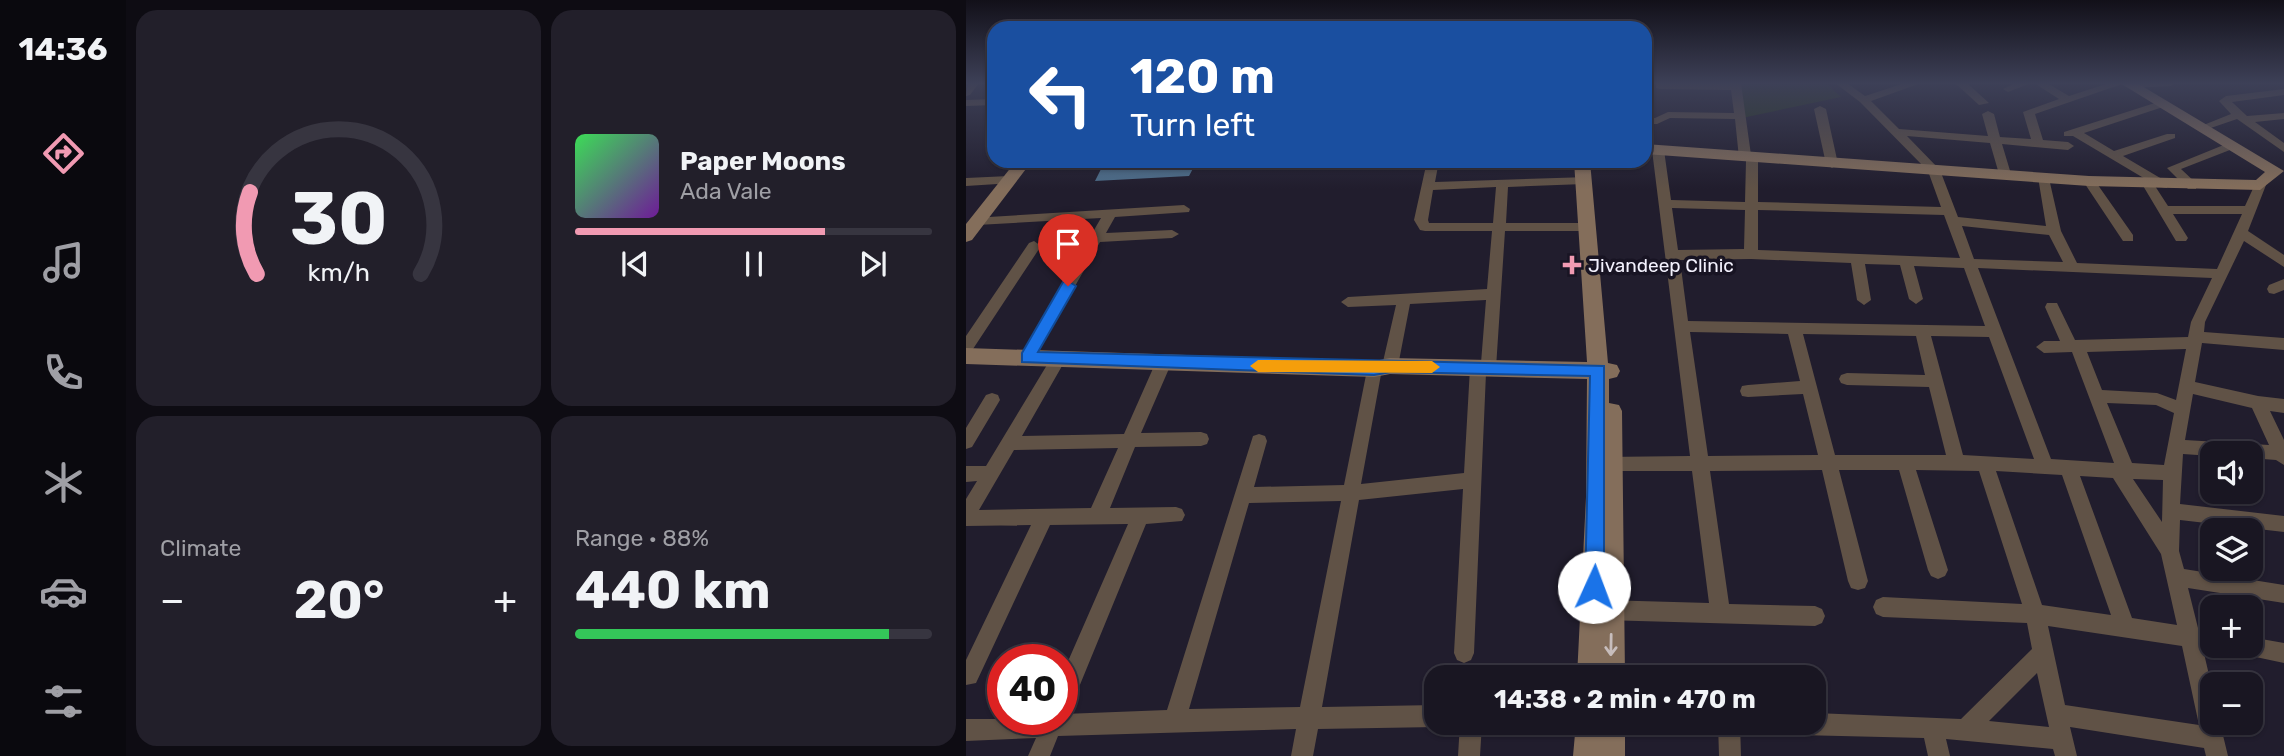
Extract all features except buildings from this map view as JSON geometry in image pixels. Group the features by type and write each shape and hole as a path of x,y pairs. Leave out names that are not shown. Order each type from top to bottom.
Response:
{"street":[{"path":"1740,118 1749,158 1751,254"},
{"path":"1822,118 1832,164"},
{"path":"1883,118 1934,170 2045,466"},
{"path":"1989,118 2006,174"},
{"path":"2030,118 2038,144"},
{"path":"1898,132 2038,144 2070,137 2122,118"},
{"path":"2186,118 2281,172"},
{"path":"2202,128 2240,118"},
{"path":"2241,118 2284,148"},
{"path":"2090,160 2171,136"},
{"path":"2070,137 2113,154 2156,185 2164,210 2181,238"},
{"path":"2192,186 2173,169 2231,146"},
{"path":"1652,149 2156,185 2259,185 2281,172"},
{"path":"1652,153 1665,204 1673,255 1720,613"},
{"path":"1003,181 1009,168"},
{"path":"966,236 972,221 1017,168"},
{"path":"1432,168 1421,220 1425,227 1588,227"},
{"path":"1428,186 1502,184 1582,168"},
{"path":"1587,168 1588,227 1597,278"},
{"path":"1587,168 1604,371 1603,610 1610,665"},
{"path":"2044,177 2054,231 2073,269"},
{"path":"966,182 1003,181"},
{"path":"2090,181 2128,238"},
{"path":"1464,653 1472,480 1483,368 1494,293 1502,184"},
{"path":"2169,551 2171,474 2198,322 2241,233 2259,185"},
{"path":"1665,204 1950,216 2054,231"},
{"path":"972,221 1184,209"},
{"path":"2164,210 2249,210"},
{"path":"1027,358 1110,214"},
{"path":"2241,233 2284,261"},
{"path":"1096,238 1172,234"},
{"path":"966,348 1034,246"},
{"path":"1673,255 1751,254 2222,274"},
{"path":"1857,259 1864,299"},
{"path":"1906,261 1916,299"},
{"path":"1348,302 1494,293"},
{"path":"1302,756 1351,493 1382,368 1404,299"},
{"path":"2052,307 2097,396 2122,471 2169,551 2215,747 2057,714"},
{"path":"1683,326 1994,332"},
{"path":"1795,330 1858,581"},
{"path":"1922,331 1956,462"},
{"path":"2044,347 2195,340 2284,344"},
{"path":"966,356 1163,364 1604,371"},
{"path":"1058,359 966,517 1176,515"},
{"path":"1097,516 1163,364"},
{"path":"1847,379 1935,381"},
{"path":"2186,386 2258,403 2284,406"},
{"path":"1748,391 1809,387"},
{"path":"2097,396 2157,399 2182,409"},
{"path":"966,442 971,426 992,400"},
{"path":"2258,403 2283,455"},
{"path":"1009,443 1201,439"},
{"path":"1175,720 1259,441"},
{"path":"2175,446 2283,455"},
{"path":"1905,462 1938,570"},
{"path":"1605,464 1956,462 2171,474"},
{"path":"1826,725 1965,730 2064,747 2035,614 1985,463"},
{"path":"2068,467 2125,627"},
{"path":"966,474 991,473"},
{"path":"1243,495 1351,493 1472,480"},
{"path":"2170,511 2284,524"},
{"path":"1078,663 1140,516"},
{"path":"969,676 1044,518"},
{"path":"2176,577 2284,594"},
{"path":"1883,607 2035,614 2200,638"},
{"path":"1603,610 1815,616"},
{"path":"1593,665 1603,610"},
{"path":"2263,649 2284,653"},
{"path":"1965,730 2043,653"},
{"path":"1078,722 1424,716"},
{"path":"1932,727 1939,756"},
{"path":"966,730 987,728"},
{"path":"1039,756 1048,735"},
{"path":"1469,756 1470,735"},
{"path":"1588,756 1589,735"},
{"path":"1610,756 1611,735"},
{"path":"1729,735 1730,756"}],"water":[{"path":"1102,168 1193,168 1189,176 1095,181"}],"slow traffic":[{"path":"1258,366 1374,369 1391,366 1432,367"}],"place":[{"name":"Jivandeep Clinic","path":"1572,265"}],"route":[{"path":"1068,286 1027,358 1374,369 1391,366 1598,370 1598,497 1594,587"}]}
